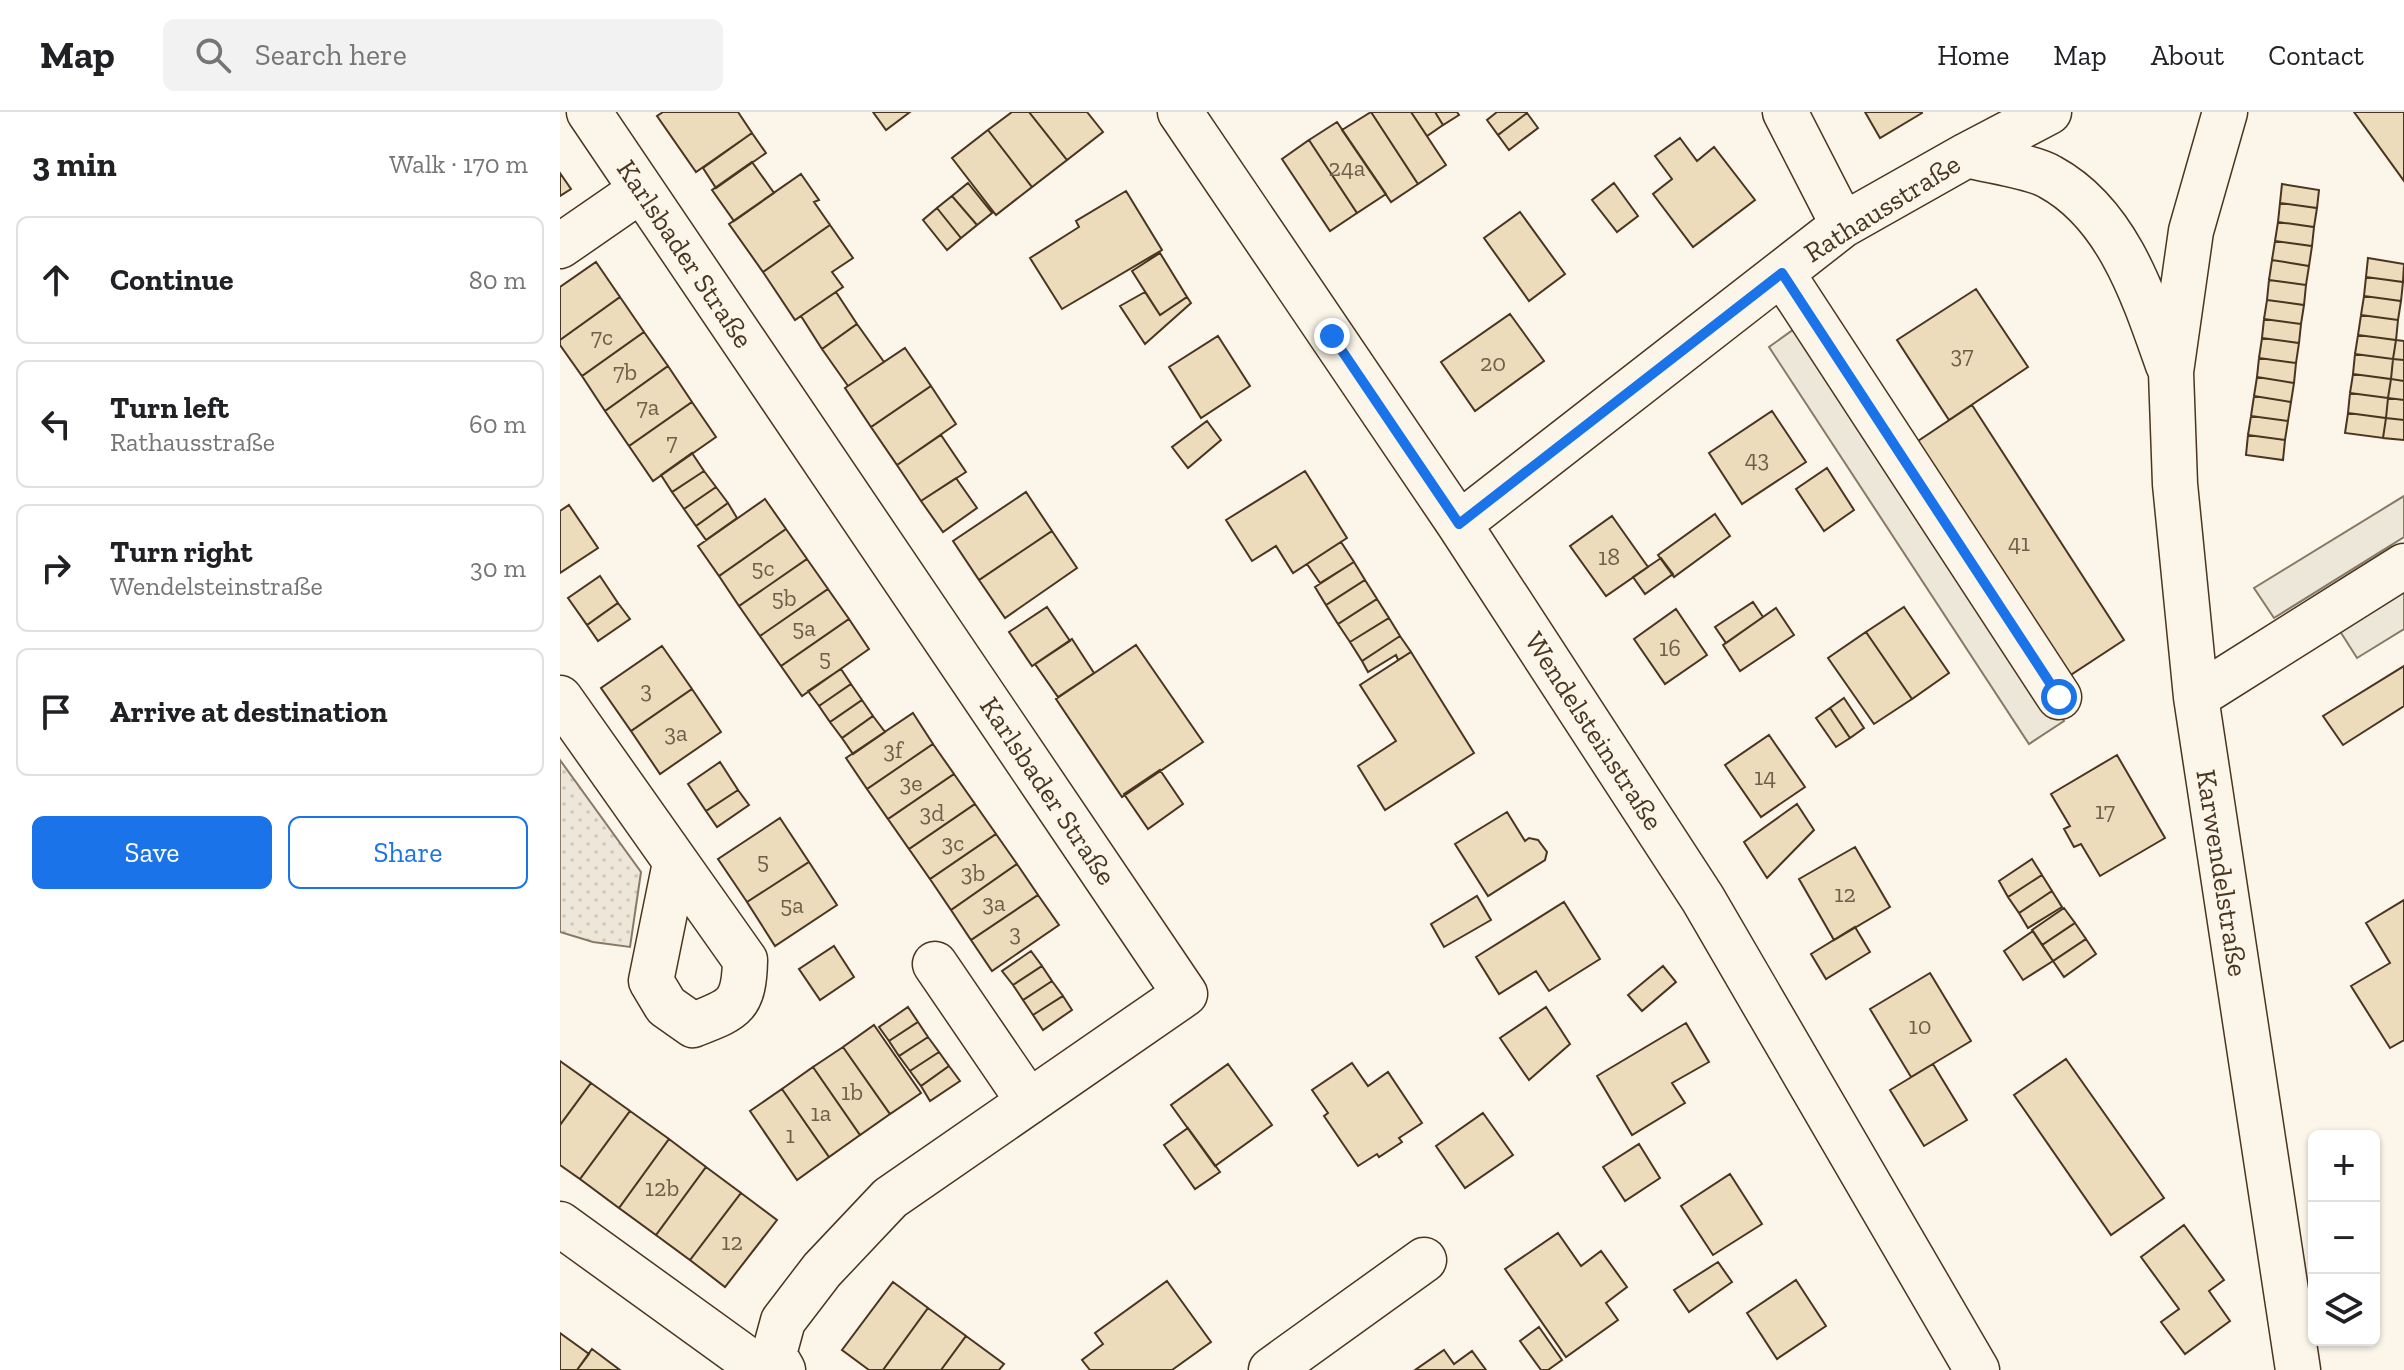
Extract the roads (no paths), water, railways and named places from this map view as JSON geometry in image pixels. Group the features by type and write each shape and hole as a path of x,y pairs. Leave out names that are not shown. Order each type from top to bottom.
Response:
{"street":[{"name":"Karlsbader Straße","path":"589,112 1185,994 890,1198 822,1270 783,1321 774,1354 783,1370"},
{"name":"Wendelsteinstraße","path":"1180,112 1459,524 1703,899 1965,1365"},
{"path":"1785,112 1843,225"},
{"name":"Rathausstraße","path":"1459,524 1843,225 2049,112"},
{"name":"Karwendelstraße","path":"2225,112 2191,231 2171,372 2175,484 2196,697 2298,1370"},
{"name":"Karwendelstraße","path":"1967,155 2048,176 2093,212 2121,250 2141,289 2171,372"},
{"path":"560,246 641,190"},
{"path":"1782,273 2059,697"},
{"path":"2196,697 2404,566"},
{"path":"560,698 675,863"},
{"path":"935,964 1029,1102"},
{"path":"560,1224 762,1370"},
{"path":"1271,1370 1424,1260"}]}
